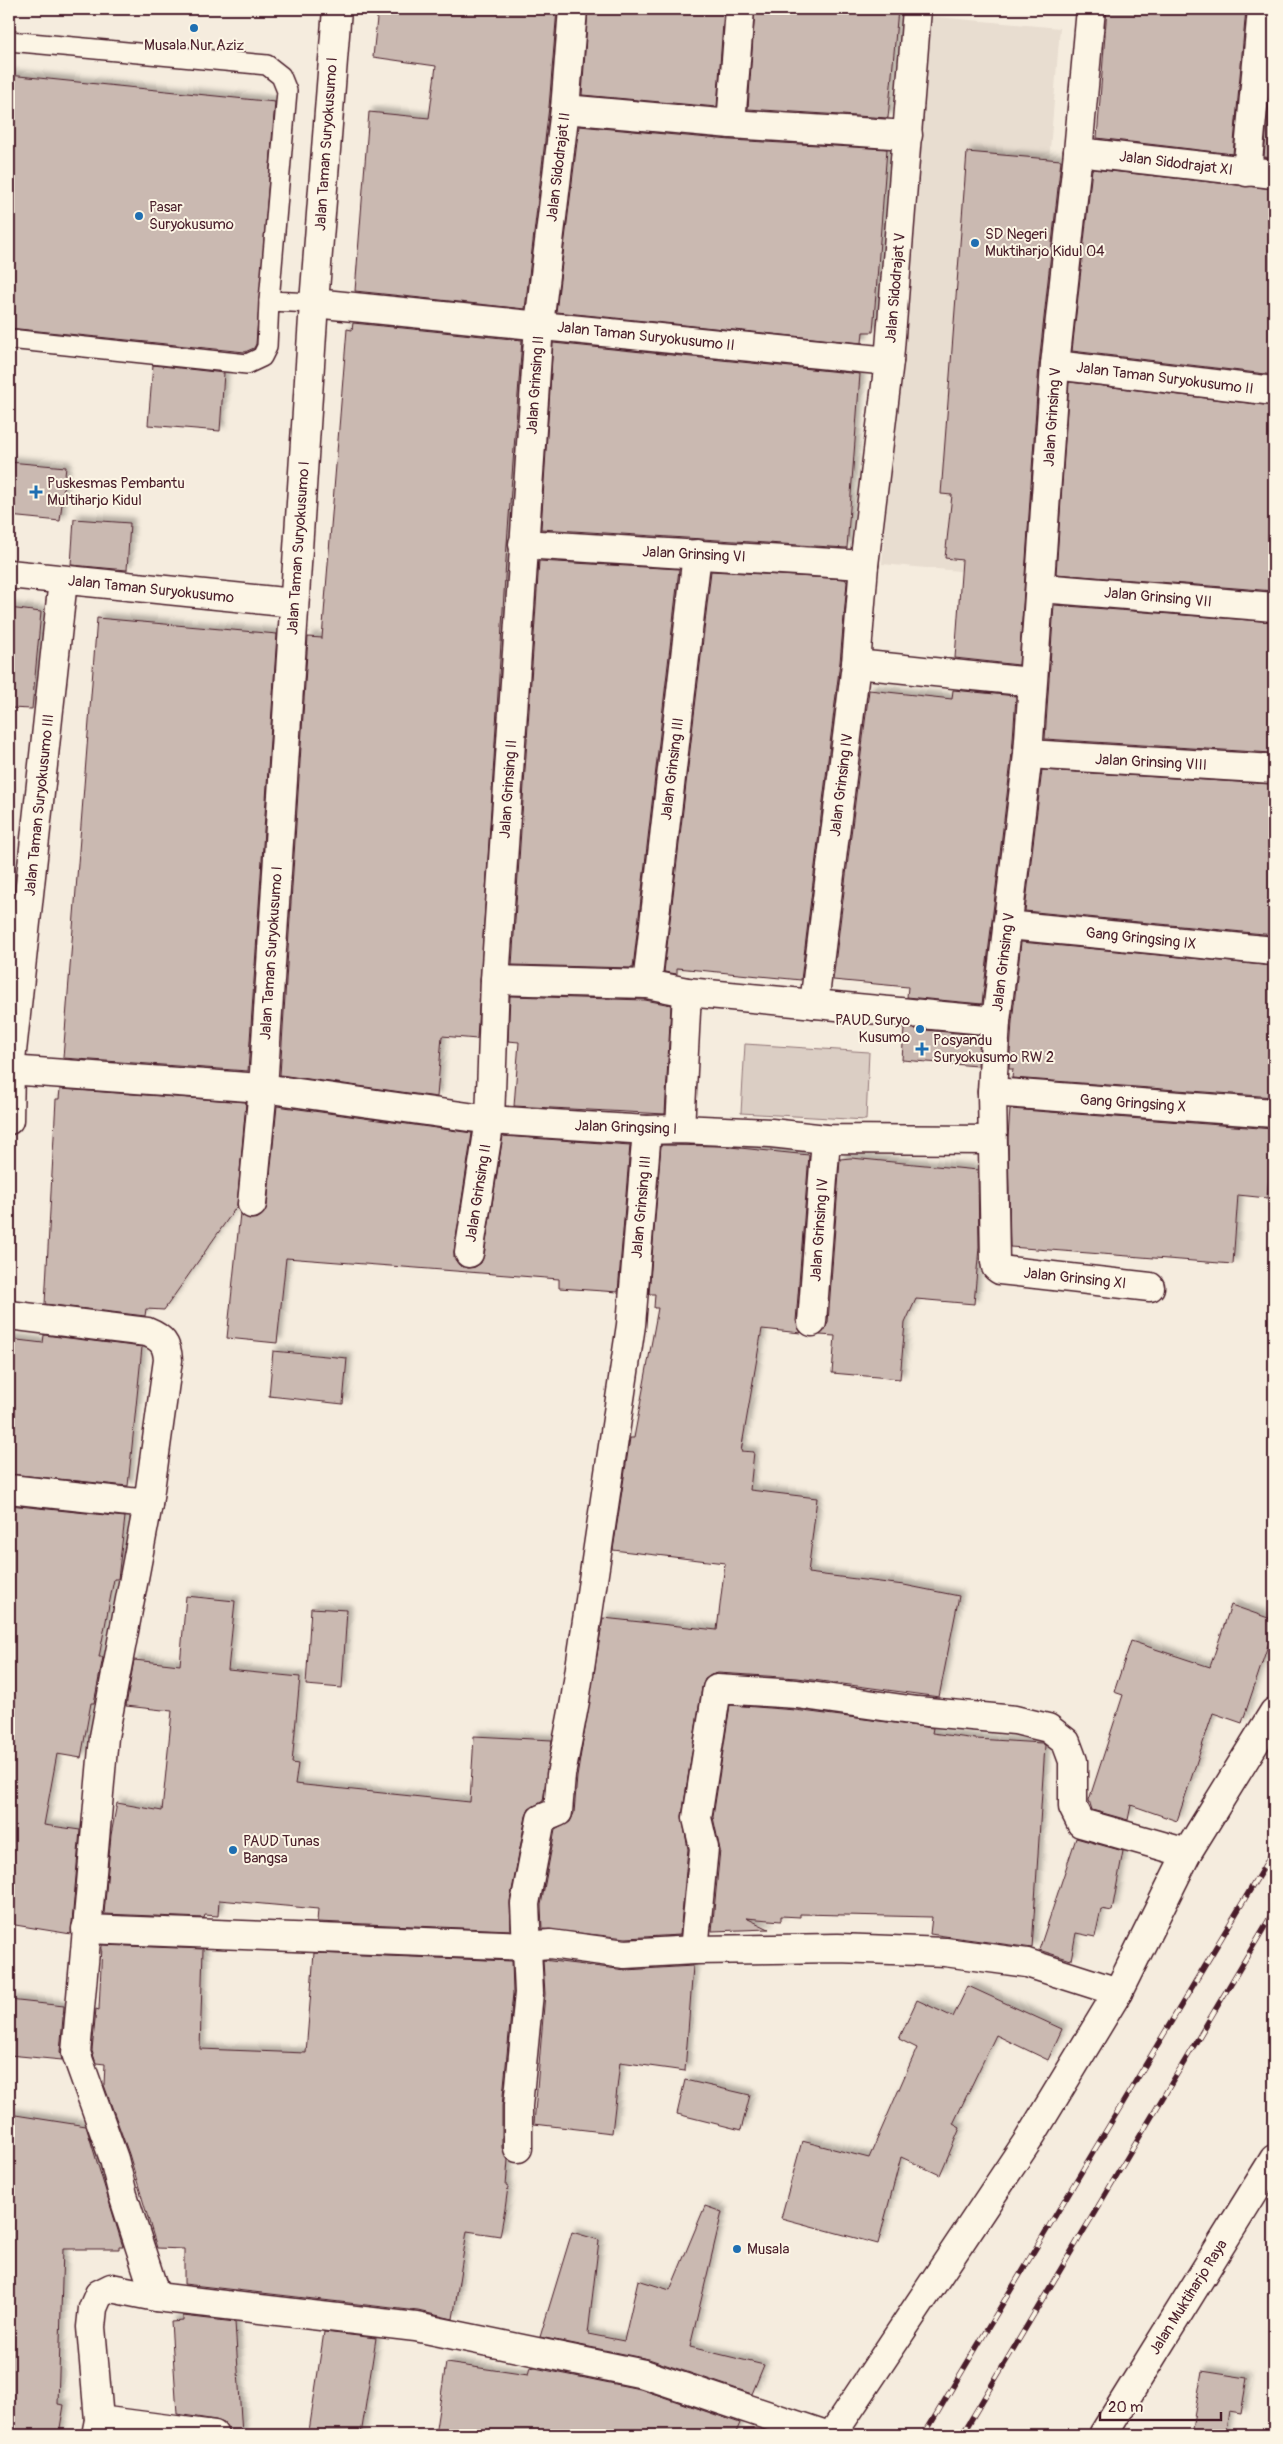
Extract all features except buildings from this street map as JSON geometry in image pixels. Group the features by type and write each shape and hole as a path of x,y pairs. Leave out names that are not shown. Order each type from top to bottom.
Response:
{"street":[{"name":"Jalan Taman Suryokusumo I","path":"252,1204 263,1088 314,303 337,9"},
{"name":"Jalan Sidodrajat II","path":"539,324 565,109 572,9"},
{"path":"731,124 740,9"},
{"name":"Jalan Sidodrajat V","path":"864,565 889,361 917,9"},
{"name":"Jalan Grinsing V","path":"1000,1270 996,1267 995,1261 992,1140 992,1092 996,1021 1028,754 1055,365 1091,9"},
{"path":"1247,172 1262,9"},
{"path":"565,109 731,124 908,135"},
{"name":"Jalan Sidodrajat XI","path":"1078,152 1274,174"},
{"name":"Jalan Taman Suryokusumo II","path":"314,303 539,324 889,361"},
{"name":"Jalan Grinsing II","path":"469,1253 490,1120 495,980 539,324"},
{"name":"Jalan Taman Suryokusumo II","path":"1055,365 1274,391"},
{"name":"Jalan Grinsing VI","path":"523,544 864,565"},
{"name":"Jalan Grinsing III","path":"647,984 697,554"},
{"name":"Jalan Grinsing IV","path":"814,1004 856,664 864,565"},
{"name":"Jalan Taman Suryokusumo","path":"9,574 294,603"},
{"name":"Jalan Taman Suryokusumo III","path":"9,1120 10,1070 63,580"},
{"name":"Jalan Grinsing VII","path":"1041,588 1274,607"},
{"path":"856,664 1032,682"},
{"name":"Jalan Grinsing VIII","path":"1028,754 1274,769"},
{"name":"Gang Gringsing IX","path":"1007,925 1274,951"},
{"path":"495,980 647,984 687,992 996,1021"},
{"path":"680,1129 687,992"},
{"name":"Jalan Gringsing I","path":"10,1070 263,1088 490,1120 647,1130 680,1129 771,1133 826,1139 992,1140"},
{"name":"Gang Gringsing X","path":"992,1092 1274,1114"},
{"name":"Jalan Grinsing III","path":"526,1946 525,1904 540,1819 558,1812 561,1775 575,1701 631,1325 647,1130"},
{"name":"Jalan Grinsing IV","path":"812,1322 826,1139"},
{"name":"Jalan Grinsing XI","path":"1000,1270 1150,1287"},
{"path":"9,1315 147,1332 158,1337 168,1350 148,1504 104,1736 86,1929 84,1987 76,2054 114,2158 123,2195 156,2297"},
{"path":"9,1489 148,1504"},
{"path":"694,1950 704,1848 697,1818 717,1689 797,1694 917,1711 1015,1720 1048,1728 1066,1742 1073,1761 1073,1807 1081,1823 1188,1853"},
{"path":"832,2435 1029,2140 1118,1992 1188,1853 1274,1712"},
{"path":"86,1929 526,1946 550,1944 625,1954 694,1950 838,1948 945,1952 1028,1963 1118,1992"},
{"path":"518,2148 518,2106 529,1993 526,1946"},
{"name":"Jalan Muktiharjo Raya","path":"1103,2435 1274,2159"},
{"path":"214,2435 98,2427 91,2327 93,2308 99,2294 111,2288 156,2297 416,2327 634,2372 826,2435"}],"lane":[{"path":"9,41 267,65 282,76 287,91 269,301 267,347 262,357 248,364 9,339"},
{"path":"269,301 314,303"}],"shaded area":[{"name":"SD Negeri Muktiharjo Kidul 04","path":"926,16 1060,28 1015,576 882,564"},
{"path":"745,1044 869,1052 866,1120 741,1113"}],"railway":[{"path":"924,2435 1274,1850"},
{"path":"962,2435 1274,1911"}],"place":[{"name":"Musala Nur Aziz","path":"194,28"},
{"name":"Pasar Suryokusumo","path":"139,216"},
{"name":"SD Negeri Muktiharjo Kidul 04","path":"975,243"},
{"name":"Puskesmas Pembantu Multiharjo Kidul","path":"36,492"},
{"name":"PAUD Suryo Kusumo","path":"920,1029"},
{"name":"Posyandu Suryokusumo RW 2","path":"922,1049"},
{"name":"PAUD Tunas Bangsa","path":"233,1850"},
{"name":"Musala","path":"737,2249"}]}
